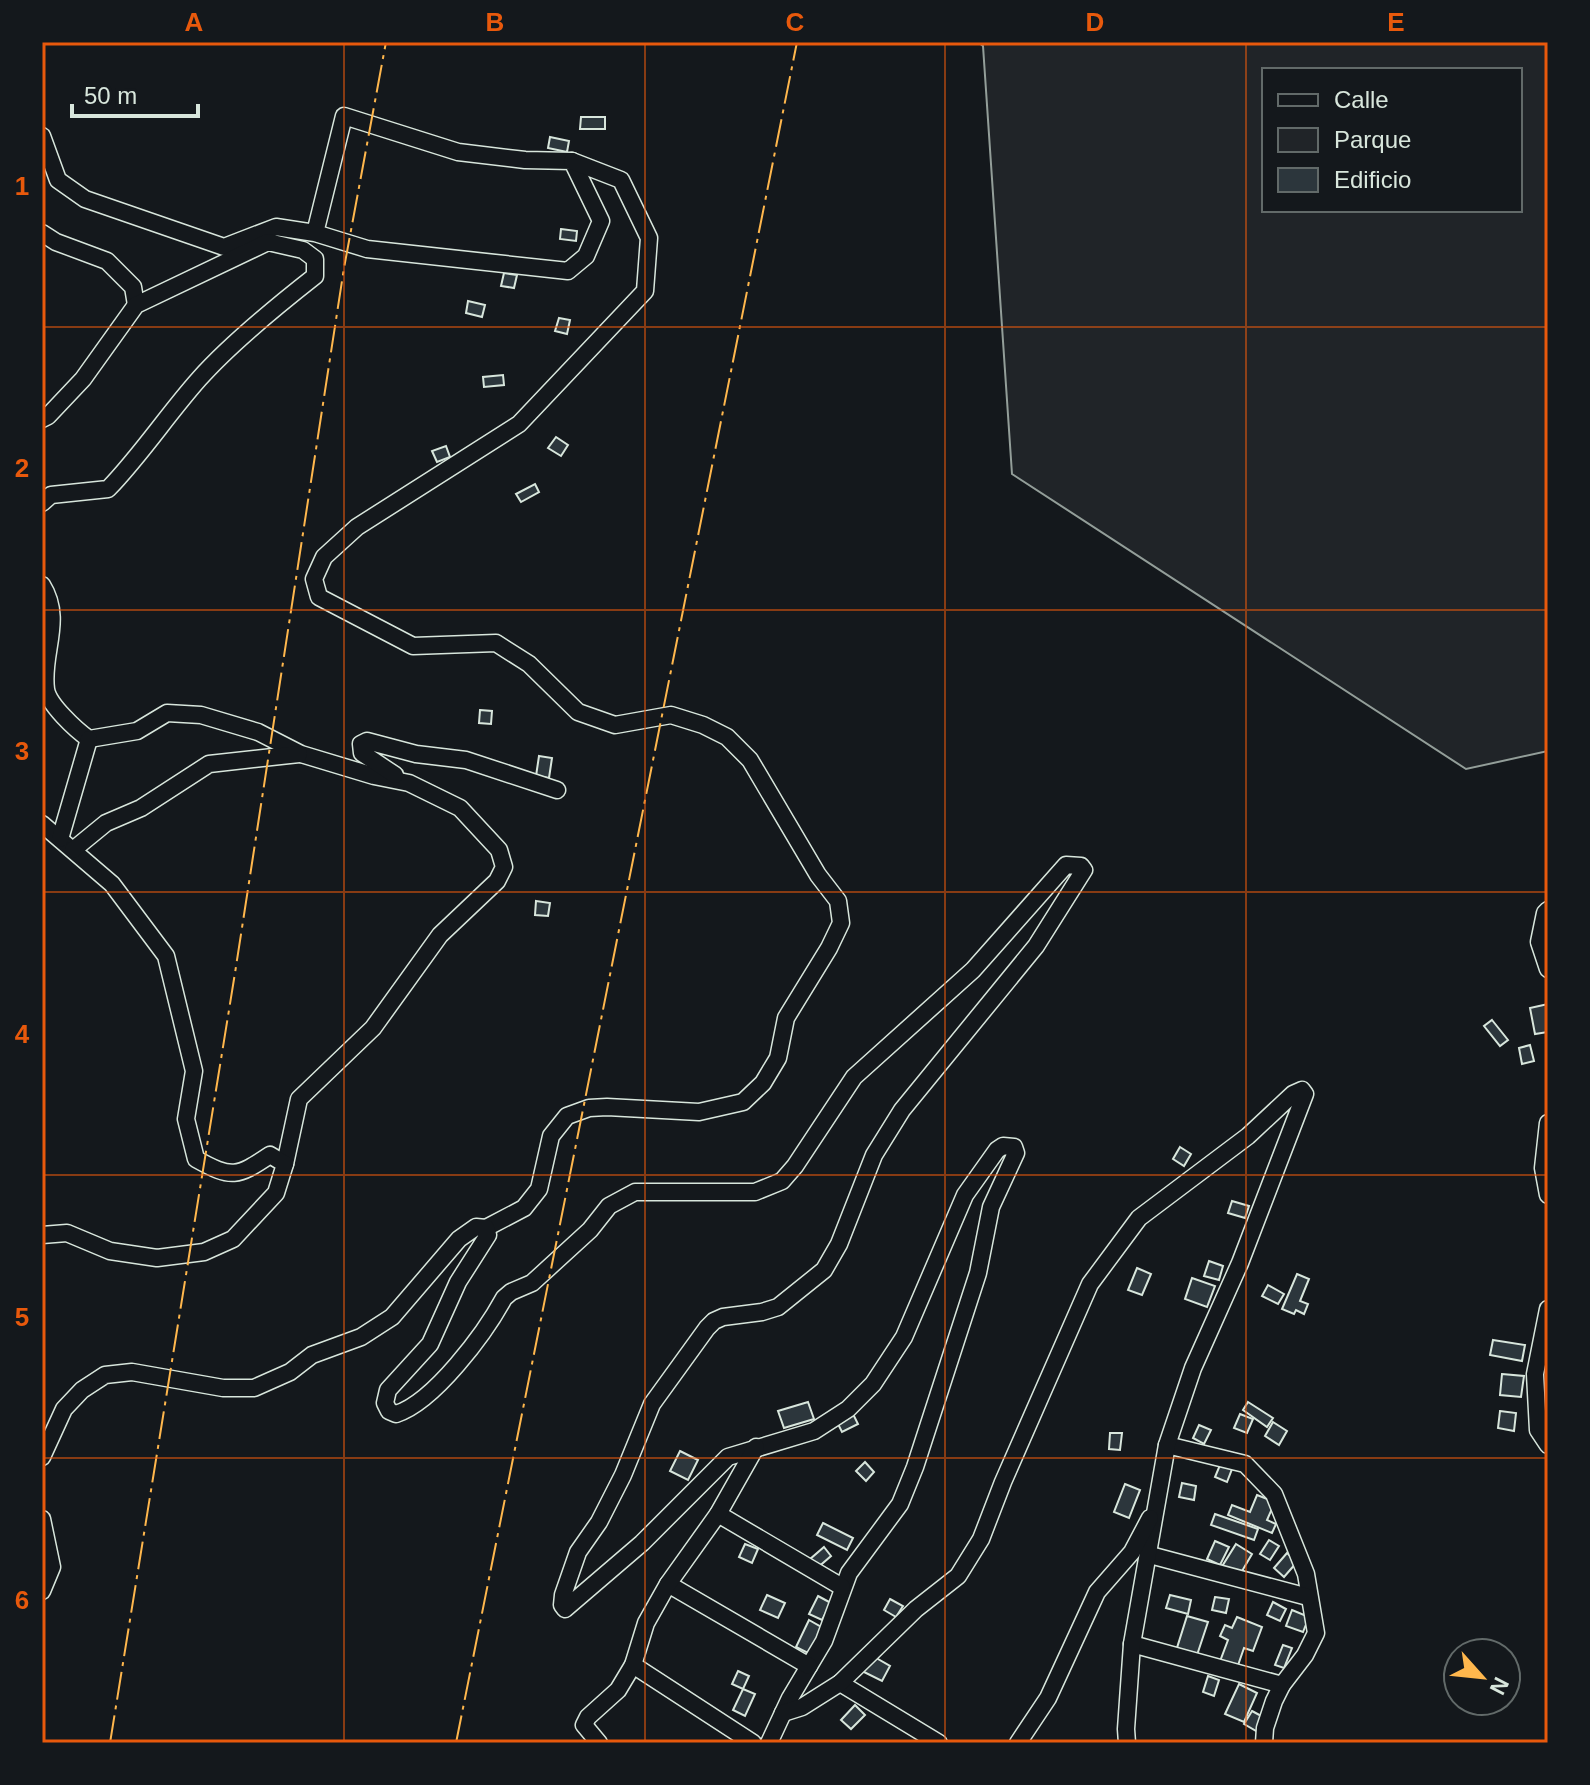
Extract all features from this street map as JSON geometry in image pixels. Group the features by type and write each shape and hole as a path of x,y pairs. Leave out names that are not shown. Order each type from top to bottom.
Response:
{"street":[{"path":"42,1457 64,1409 82,1390 105,1375 132,1372 223,1388 254,1388 290,1372 312,1355 361,1337 392,1317 459,1239 476,1227 486,1228 524,1208 539,1189 551,1136 567,1116 589,1108 607,1107 699,1112 743,1102 763,1083 778,1058 786,1018 841,923 838,901 818,875 750,760 727,737 671,715 615,725 578,712 529,664 496,643 413,646 319,597 314,579 324,557 357,527 519,424 645,291 649,238 621,180 572,161 525,160 458,152 344,116 315,233"},
{"path":"42,136 58,180 85,199 226,254 268,242 303,250 315,259 315,276 200,378 128,469 108,489 51,495 42,503"},
{"path":"42,419 83,379 136,305 276,227 315,233 367,249 568,271 586,256 601,221 572,161"},
{"path":"42,233 56,242 107,261 133,287 136,305"},
{"path":"42,585 48,594 53,632 46,691 68,724 89,739 137,731 167,713 201,715 258,732 301,754 409,783"},
{"path":"66,845 89,739"},
{"path":"42,1235 67,1233 110,1251 157,1258 204,1252 233,1239 276,1193 299,1099 373,1028 440,935 497,881 504,867 499,850 460,808 379,767 362,753 361,744 367,741 416,754 466,760 557,790"},
{"path":"66,845 141,808 209,764 301,754"},
{"path":"42,824 112,884 166,956 194,1071 186,1119 196,1159 222,1173 246,1170 270,1155 285,1164"},
{"path":"486,1228 488,1235 458,1282 430,1344 388,1390 385,1403 389,1411 396,1414 407,1411 451,1372 504,1298 532,1283 590,1230 609,1206 635,1192 755,1192 782,1181 860,1071 973,970 1066,865 1081,866 1084,870 1036,946 902,1110 874,1155 839,1244 824,1270 778,1307 714,1321 652,1404 623,1475 571,1567 563,1595 563,1608 642,1543 728,1457 814,1431 848,1409 873,1384 904,1337 965,1195 997,1150 1003,1146 1014,1147 1016,1153 991,1207 978,1273 900,1504 849,1573 832,1623 769,1743"},
{"path":"1548,910 1539,942 1548,969"},
{"path":"783,1713 802,1707 840,1683 916,1609 958,1576 981,1539 1090,1284 1139,1218 1248,1136 1293,1094 1302,1090 1305,1094 1265,1201 1193,1368 1167,1445 1132,1644 1127,1743"},
{"path":"1548,1123 1543,1168 1548,1195"},
{"path":"1548,1309 1535,1374 1538,1430 1548,1445"},
{"path":"1167,1445 1245,1464 1274,1494 1306,1574 1316,1633 1305,1655 1282,1685 1265,1728 1264,1743"},
{"path":"599,1743 584,1725 588,1717 618,1690 633,1665 646,1623 668,1584 718,1514 756,1447"},
{"path":"1018,1743 1048,1698 1097,1592 1132,1552 1155,1510"},
{"path":"718,1514 842,1587"},
{"path":"42,1519 52,1567 42,1591"},
{"path":"1150,1555 1308,1597"},
{"path":"668,1584 809,1666"},
{"path":"1132,1644 1282,1685"},
{"path":"633,1665 753,1743"},
{"path":"840,1683 939,1743"}],"green space":[{"path":"978,42 1548,42 1548,751 1466,769 1012,474 983,46"}],"building":[{"path":"581,117 605,117 605,129 580,129"},
{"path":"550,137 569,141 567,152 548,148"},
{"path":"561,229 577,231 576,241 560,239"},
{"path":"504,273 517,275 514,288 501,286"},
{"path":"468,301 485,305 482,317 466,313"},
{"path":"559,318 570,320 567,334 555,331"},
{"path":"503,375 504,385 484,387 483,377"},
{"path":"556,437 568,445 561,456 548,448"},
{"path":"446,446 450,457 437,462 432,451"},
{"path":"535,484 539,492 521,502 516,494"},
{"path":"480,710 492,711 491,724 479,723"},
{"path":"539,756 552,758 549,778 536,776"},
{"path":"536,901 550,903 548,916 535,915"},
{"path":"1548,1004 1548,1032 1535,1034 1530,1008"},
{"path":"1492,1020 1508,1040 1500,1046 1484,1026"},
{"path":"1530,1045 1534,1061 1522,1064 1519,1048"},
{"path":"1180,1147 1191,1154 1184,1166 1173,1159"},
{"path":"1232,1201 1249,1206 1245,1218 1228,1213"},
{"path":"1209,1261 1223,1266 1219,1280 1204,1276"},
{"path":"1137,1268 1151,1274 1142,1295 1128,1290"},
{"path":"1297,1274 1309,1279 1300,1301 1308,1304 1304,1314 1282,1309"},
{"path":"1192,1278 1215,1286 1207,1307 1185,1299"},
{"path":"1268,1285 1284,1294 1278,1304 1262,1296"},
{"path":"1493,1340 1525,1345 1522,1361 1490,1355"},
{"path":"1502,1374 1524,1376 1521,1397 1500,1395"},
{"path":"808,1402 814,1419 784,1428 778,1411"},
{"path":"1248,1402 1273,1418 1267,1427 1243,1410"},
{"path":"851,1410 858,1424 842,1432 835,1418"},
{"path":"1500,1411 1516,1413 1514,1431 1498,1428"},
{"path":"1240,1414 1253,1419 1247,1433 1234,1428"},
{"path":"1273,1422 1287,1431 1279,1445 1265,1436"},
{"path":"1199,1425 1211,1430 1204,1444 1193,1438"},
{"path":"1110,1433 1122,1433 1120,1450 1109,1449"},
{"path":"680,1451 698,1460 688,1480 670,1471"},
{"path":"865,1462 874,1472 866,1481 856,1471"},
{"path":"1220,1465 1232,1469 1227,1482 1215,1477"},
{"path":"1182,1483 1196,1486 1194,1500 1179,1497"},
{"path":"1125,1484 1140,1490 1129,1518 1114,1512"},
{"path":"1257,1495 1275,1502 1267,1520 1276,1524 1272,1533 1228,1515 1232,1505 1250,1512"},
{"path":"1215,1514 1258,1529 1254,1540 1211,1525"},
{"path":"823,1523 853,1538 847,1550 817,1535"},
{"path":"1269,1540 1279,1546 1270,1560 1260,1554"},
{"path":"1215,1541 1229,1547 1220,1565 1207,1559"},
{"path":"745,1544 758,1549 752,1563 739,1557"},
{"path":"1236,1544 1252,1554 1238,1578 1221,1568"},
{"path":"824,1547 831,1556 816,1569 809,1560"},
{"path":"1287,1553 1297,1562 1284,1577 1274,1568"},
{"path":"767,1595 785,1603 778,1618 760,1610"},
{"path":"1170,1595 1191,1600 1188,1614 1166,1608"},
{"path":"818,1596 831,1603 822,1620 809,1614"},
{"path":"1215,1597 1229,1599 1226,1613 1212,1610"},
{"path":"890,1599 903,1606 896,1617 884,1610"},
{"path":"1273,1602 1286,1609 1280,1621 1267,1615"},
{"path":"1292,1610 1309,1617 1303,1632 1286,1626"},
{"path":"1187,1616 1208,1622 1196,1658 1176,1651"},
{"path":"1237,1617 1262,1627 1253,1651 1244,1648 1236,1671 1219,1664 1228,1640 1220,1636 1225,1625 1232,1628"},
{"path":"809,1620 823,1628 810,1654 796,1647"},
{"path":"1283,1645 1292,1648 1284,1668 1275,1665"},
{"path":"871,1655 890,1666 882,1681 862,1671"},
{"path":"738,1671 749,1676 743,1689 732,1684"},
{"path":"1208,1676 1219,1680 1214,1696 1203,1692"},
{"path":"1239,1684 1257,1693 1244,1722 1225,1714"},
{"path":"743,1689 755,1694 745,1716 733,1710"},
{"path":"855,1705 865,1715 851,1729 841,1720"},
{"path":"1252,1711 1265,1718 1258,1732 1244,1724"}],"power":[{"path":"110,1743 235,973 344,268 386,42"},
{"path":"456,1743 797,42"}]}
